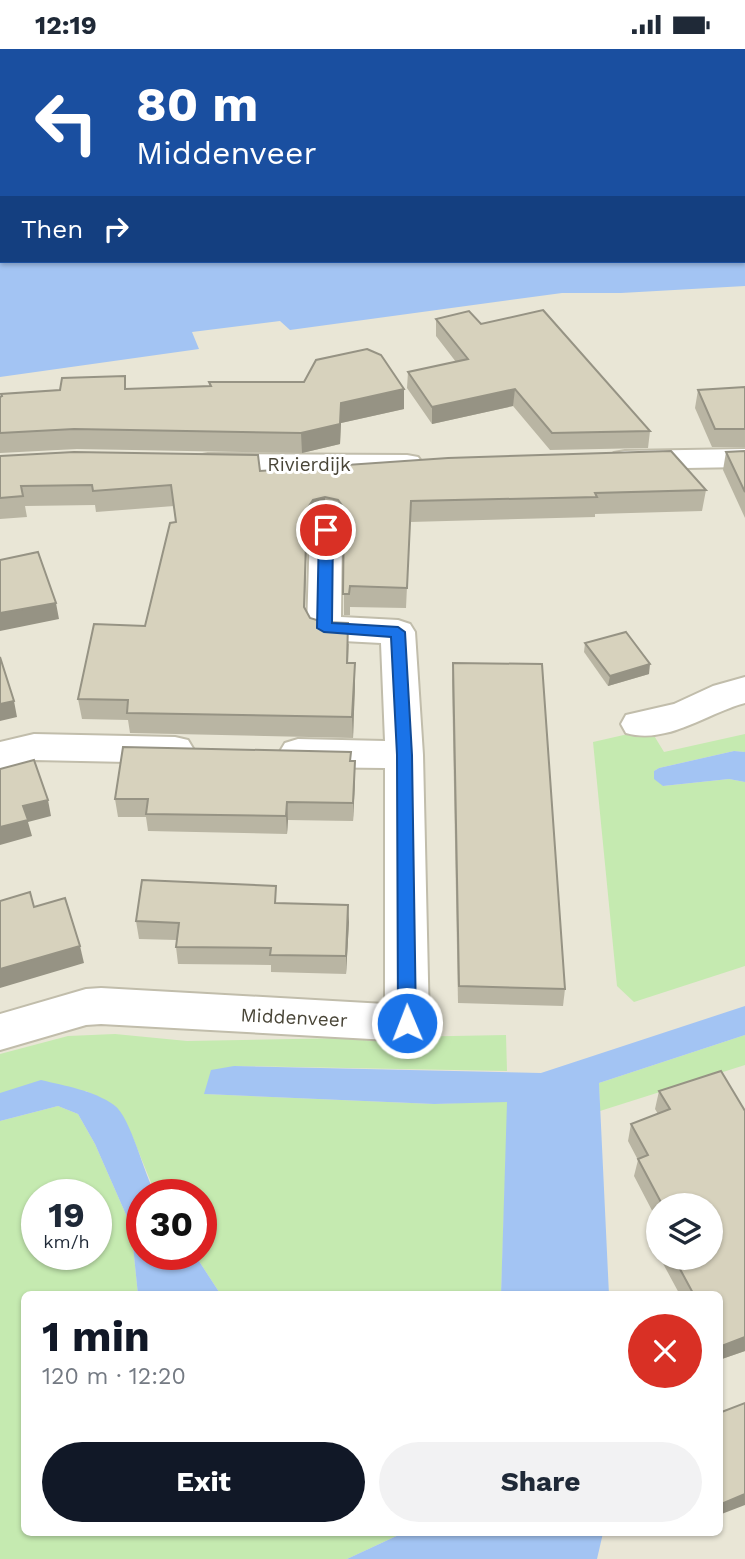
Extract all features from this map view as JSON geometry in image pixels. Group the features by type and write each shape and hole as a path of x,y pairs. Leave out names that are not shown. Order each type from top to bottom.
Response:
{"street":[{"path":"596,460 745,458"},
{"name":"Rivierdijk","path":"174,462 434,463"},
{"name":"Middenveer","path":"0,1032 86,1007 101,1006 407,1023 404,755 398,632 324,628 326,530"},
{"path":"639,724 682,715 726,695 745,690"},
{"path":"0,756 34,747 213,751"},
{"path":"268,752 404,755"}],"shaded area":[{"path":"745,263 745,1559 0,1559 0,344"}],"green space":[{"path":"650,729 664,752 745,734 745,752 734,751 654,771 663,786 729,779 745,782 745,966 634,1002 617,986 593,742"},
{"path":"115,1034 187,1041 506,1035 507,1071 234,1066 205,1094 434,1104 508,1101 501,1291 218,1291 205,1270 217,1270 217,1179 150,1179 133,1138 115,1106 86,1091 0,1093 0,1054 68,1036"},
{"path":"745,1035 745,1065 600,1111 599,1083"},
{"path":"58,1106 78,1114 110,1179 21,1179 21,1270 112,1270 112,1183 126,1215 126,1270 135,1270 138,1291 21,1291 21,1536 397,1536 347,1559 0,1559 0,1121"}],"water":[{"path":"0,263 745,263 745,286 621,293 562,293 290,330 280,321 192,332 199,349 0,377"},
{"path":"734,751 745,752 745,782 729,779 663,786 654,779 654,771 659,768"},
{"path":"745,1006 745,1035 599,1083 609,1291 501,1291 507,1102 434,1104 204,1094 211,1070 234,1066 541,1073"},
{"path":"41,1080 97,1096 120,1111 132,1133 149,1179 126,1179 126,1215 112,1179 78,1114 58,1106 0,1121 0,1093"},
{"path":"135,1270 205,1270 218,1291 138,1291"},
{"path":"397,1536 602,1536 597,1559 347,1559"}],"building":[{"path":"543,310 650,431 552,433 515,389 432,407 408,372 468,359 436,319 469,311 481,324"},
{"path":"367,349 381,355 404,389 341,403 340,424 301,433 74,429 0,433 1,394 60,390 62,378 125,376 125,389 211,386 209,382 304,382 316,360"},
{"path":"745,387 745,429 715,429 698,390"},
{"path":"671,451 706,490 595,493 597,497 411,501 407,588 350,586 349,594 343,594 344,508 338,500 325,497 313,500 307,509 304,607 310,618 323,622 348,623 347,663 355,663 352,717 127,713 128,700 78,699 94,624 145,626 170,523 176,522 171,485 93,491 92,485 21,486 23,496 0,498 0,456 74,452 258,455 260,471 448,458"},
{"path":"745,451 745,492 726,452"},
{"path":"38,552 56,603 0,613 0,560"},
{"path":"626,632 650,664 610,676 585,643"},
{"path":"0,657 14,701 0,704"},
{"path":"453,663 542,664 565,989 459,986"},
{"path":"123,747 351,752 350,761 355,761 353,803 287,802 286,816 146,814 148,799 115,799"},
{"path":"34,760 48,800 23,806 28,820 0,827 0,769"},
{"path":"142,880 276,886 275,903 348,905 346,956 270,955 271,948 176,947 179,923 136,921"},
{"path":"30,892 34,907 65,898 80,946 0,969 0,901"},
{"path":"721,1071 745,1111 745,1337 723,1345 723,1291 692,1291 680,1270 723,1270 723,1193 656,1193 638,1159 648,1155 631,1124 670,1109 659,1091"},
{"path":"745,1403 745,1494 723,1503 723,1411"}],"route":[{"path":"326,530 324,628 398,632 404,755 407,1023"}]}
